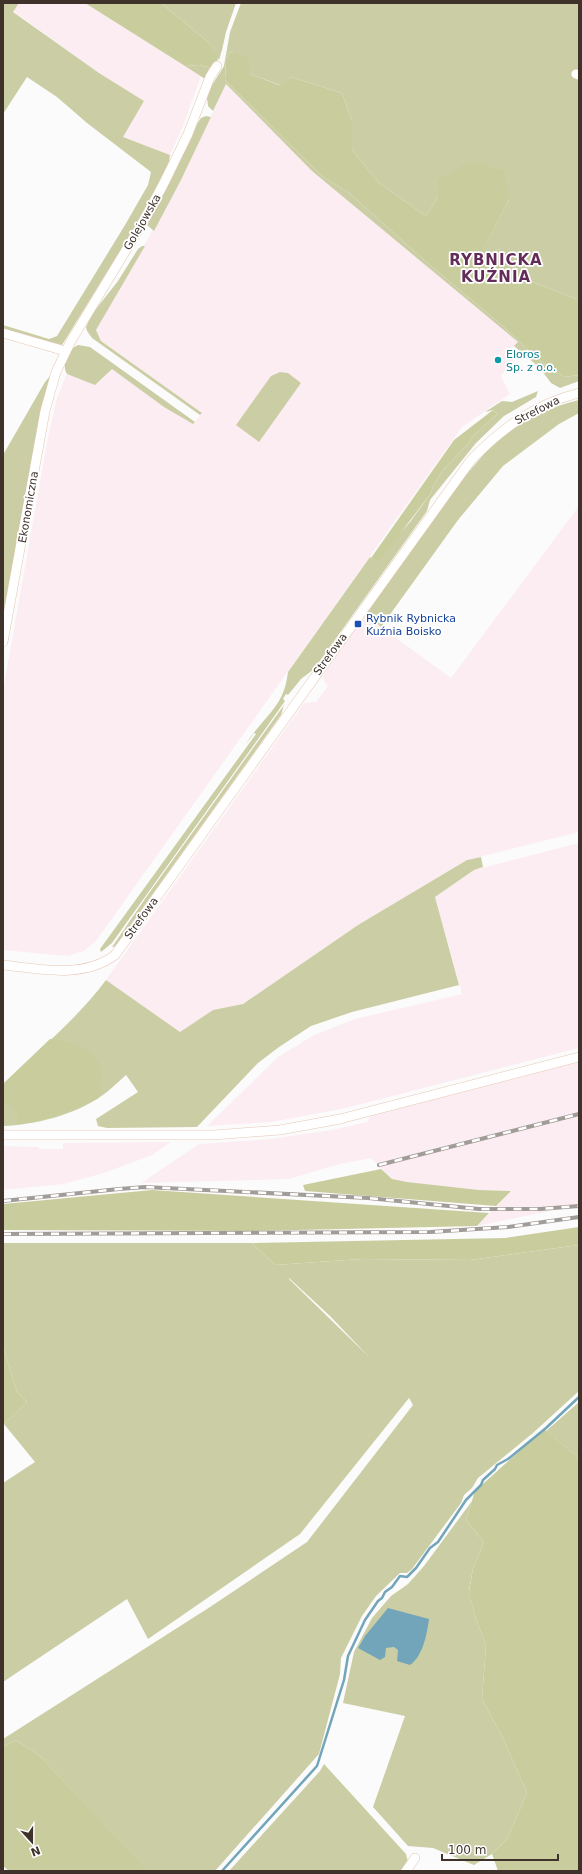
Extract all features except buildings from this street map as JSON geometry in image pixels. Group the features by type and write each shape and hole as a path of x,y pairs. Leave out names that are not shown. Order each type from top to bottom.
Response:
{"street":[{"name":"Golejowska","path":"56,372 65,351 156,197 185,141 210,77 217,66"},
{"path":"3,333 65,351"},
{"name":"Ekonomiczna","path":"3,642 45,411 56,372"},
{"name":"Strefowa","path":"3,966 66,970 95,966 115,955 471,460 497,434 520,418 552,401 579,393"},
{"path":"3,1135 214,1135 280,1130 340,1119 579,1057"},
{"path":"406,1871 416,1858"}],"shaded area":[{"path":"19,3 85,3 201,76 183,126 170,155 122,137 144,101 99,73 13,11"},
{"path":"226,84 312,171 518,342 508,353 514,363 512,367 506,369 501,376 510,394 462,427 96,941 84,951 68,956 3,950 3,691 48,437 57,398 74,356 91,351 193,424 202,413 101,341 96,330 181,180"},
{"path":"579,506 579,832 467,860 358,925 243,1004 213,1010 180,1032 106,980 304,703 316,702 328,686 324,681 323,675 366,612 381,627 451,678"},
{"path":"579,843 579,1048 346,1108 272,1122 207,1126 278,1057 314,1035 355,1019 462,994 435,897 474,870"},
{"path":"579,1061 579,1205 477,1226 511,1191 479,1190 397,1181 387,1175 371,1158 340,1164 289,1179 141,1183 199,1144 270,1139 332,1130 367,1122 371,1116"},
{"path":"171,1142 152,1155 104,1173 63,1184 3,1190 3,1146 63,1149 63,1143"}],"green space":[{"path":"3,3 19,3 13,12 99,73 144,101 123,137 170,155 169,162 141,217 62,345 3,331 3,325 49,339 57,336 148,185 151,172 87,123 57,97 27,77 3,114"},
{"path":"85,3 161,3 208,42 218,57 217,64 212,68 199,65 185,66"},
{"path":"161,3 236,3 226,32 219,60 208,42"},
{"path":"241,3 579,3 579,300 512,274 499,249 490,257 478,257 509,200 438,197 426,216 379,183 352,150 352,121 342,93 291,77 280,85 250,74 234,52 229,53 226,63 225,80 323,177 348,192 431,266 504,327 534,356 564,377 579,375 579,381 560,388 551,383 540,368 514,346 518,342 312,171 226,84 213,111 208,106 207,98 212,85 224,66 230,32"},
{"path":"234,52 248,58 250,74 279,85 291,77 342,93 352,121 352,150 379,183 426,216 438,197 437,180 470,161 505,171 509,200 479,256 490,257 499,249 512,274 579,300 579,375 564,377 534,356 504,327 431,266 348,192 323,177 225,80 226,62 229,53"},
{"path":"199,65 212,68 209,69 205,79 185,66"},
{"path":"206,116 211,117 181,180 154,231 147,225 173,176 197,124 201,118"},
{"path":"145,246 96,330 101,341 202,413 200,415 92,338 87,331 86,327 92,314 118,281 138,249"},
{"path":"78,345 90,347 195,422 193,424 164,407 112,369 95,385 67,374 65,370 66,358 71,350"},
{"path":"280,372 288,373 301,383 259,442 236,425 271,376"},
{"path":"50,376 39,422 3,618 3,455 45,382"},
{"path":"538,391 536,397 504,416 476,443 430,500 427,511 314,669 301,679 288,695 286,694 283,699 285,701 112,943 101,952 100,949 256,734 254,733 277,705 285,688 288,672 370,557 375,561 410,522 431,493 433,486 443,470 468,444 473,436 497,414 493,410 485,412 502,401 512,402"},
{"path":"579,400 579,413 559,424 503,466 458,520 381,627 366,612 406,554 474,466 492,446 513,428 538,414"},
{"path":"493,410 497,414 473,436 468,444 443,470 433,486 431,493 380,560 375,561 371,558 454,440"},
{"path":"284,705 281,715 119,941 114,947 112,947 147,896"},
{"path":"481,857 483,867 474,870 435,897 459,985 352,1012 311,1026 258,1063 197,1127 107,1128 98,1126 96,1119 138,1092 126,1075 103,1095 66,1114 28,1124 3,1126 3,1084 83,1008 106,980 180,1032 213,1010 243,1004 358,925 467,860"},
{"path":"50,1039 80,1046 92,1053 97,1059 101,1074 99,1098 60,1114 19,1124 13,1107 3,1101 3,1084"},
{"path":"381,1169 392,1179 407,1182 479,1190 511,1191 496,1206 305,1191 303,1185"},
{"path":"152,1190 489,1213 477,1226 251,1231 3,1230 3,1204"},
{"path":"579,1227 579,1245 470,1260 361,1259 275,1265 252,1243 505,1238"},
{"path":"3,1243 252,1243 275,1265 361,1259 470,1260 579,1245 579,1391 533,1433 478,1478 472,1488 464,1495 461,1503 412,1569 407,1573 400,1573 376,1596 362,1616 341,1658 340,1674 319,1754 215,1871 143,1871 145,1869 39,1755 16,1740 3,1747 3,1739 210,1607 307,1542 413,1405 409,1398 300,1534 148,1639 127,1599 3,1682 3,1483 35,1462 4,1424 27,1402 17,1392 3,1347","holes":["289,1278 330,1316 368,1356"]},
{"path":"3,1347 17,1392 27,1402 3,1425"},
{"path":"579,1402 579,1464 577,1456 546,1431"},
{"path":"544,1429 577,1456 579,1464 579,1871 498,1871 492,1854 507,1839 527,1793 502,1736 482,1699 486,1645 476,1619 469,1592 473,1568 484,1542 466,1520 475,1491"},
{"path":"472,1501 466,1520 484,1542 473,1568 469,1591 476,1619 486,1645 482,1699 502,1736 527,1793 507,1839 492,1854 474,1865 433,1848 408,1846 373,1807 405,1716 343,1703 354,1652 372,1618 391,1596 408,1584 424,1566"},
{"path":"16,1740 39,1755 146,1869 143,1871 9,1871 3,1866 3,1747"},
{"path":"324,1764 406,1854 408,1862 400,1871 229,1871 320,1771"}],"water":[{"path":"388,1608 429,1619 426,1638 418,1656 410,1665 397,1661 398,1650 394,1647 386,1648 385,1657 380,1660 358,1648 365,1636"}],"waterway":[{"path":"222,1871 317,1766 344,1680 348,1656 365,1620 378,1601 382,1598 385,1592 392,1587 400,1576 407,1577 416,1568 430,1548 438,1542 466,1500 481,1485 483,1480 495,1469 497,1465 508,1459 546,1428 579,1397"}],"railway":[{"path":"379,1165 579,1114"},
{"path":"3,1201 145,1187 368,1198 479,1209 540,1209 579,1206"},
{"path":"3,1234 430,1232 508,1227 579,1217"}],"place":[{"name":"Eloros Sp. z o.o.","path":"498,360"},
{"name":"Rybnik Rybnicka Kuźnia Boisko","path":"358,624"}],"district":[{"name":"RYBNICKA KUŹNIA","path":"496,268"}]}
